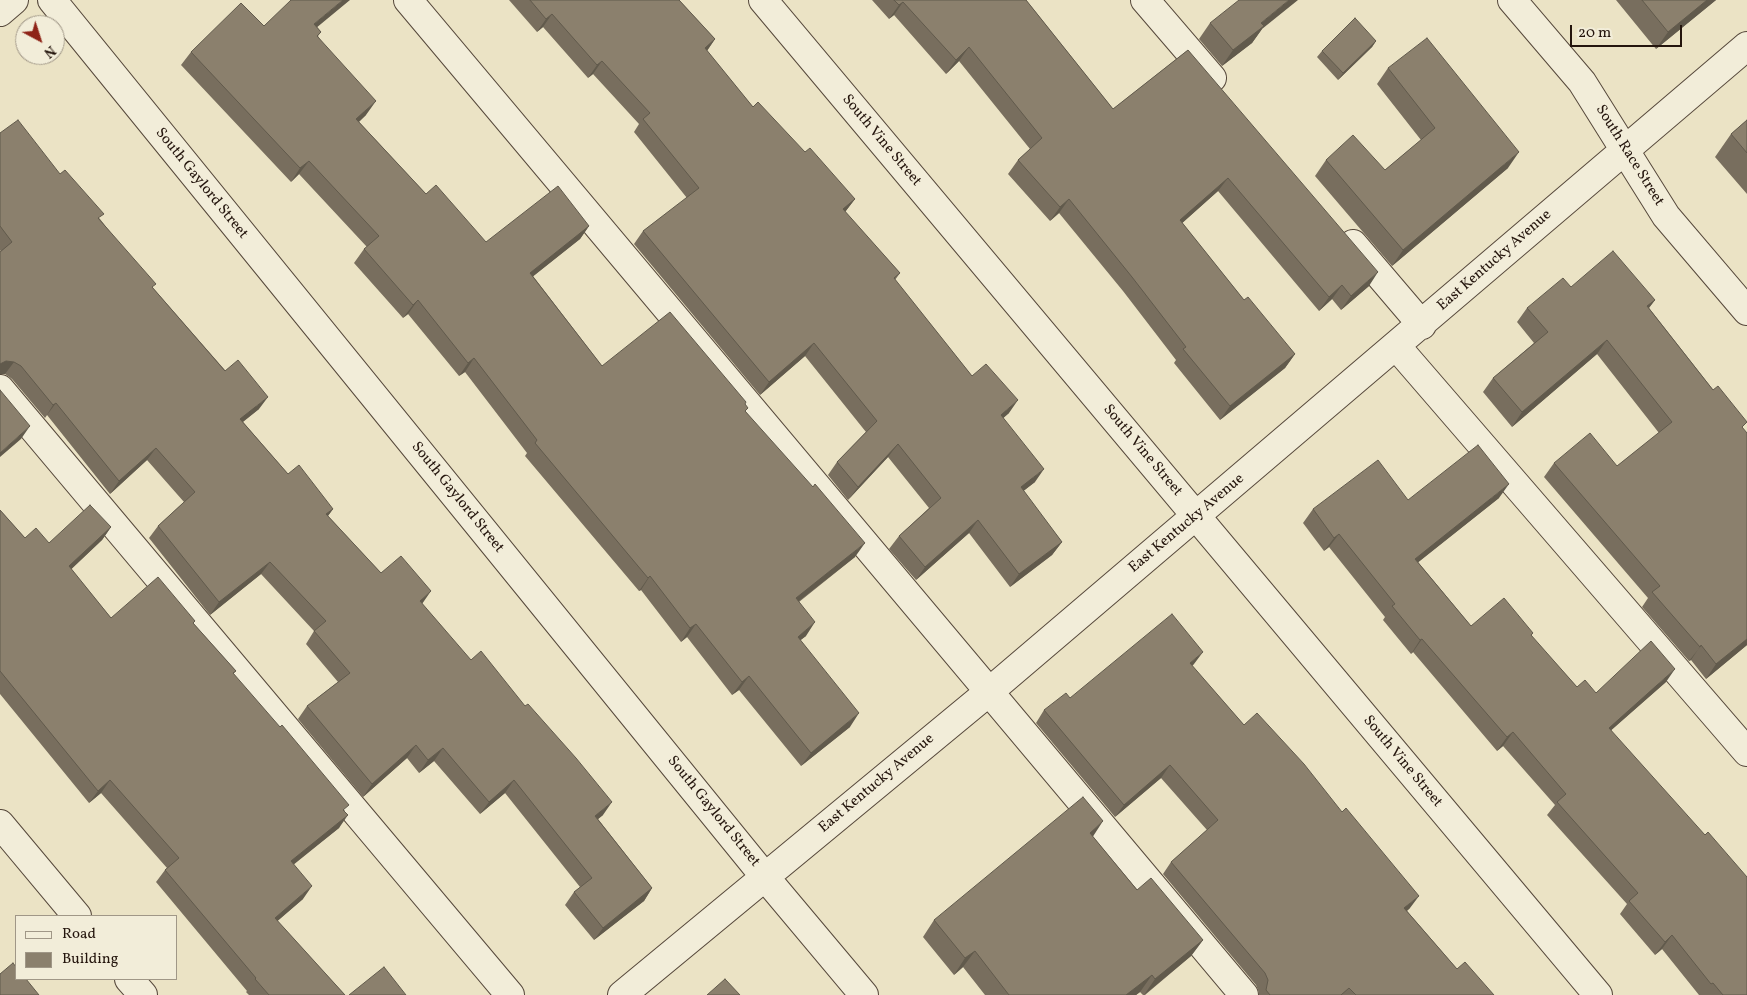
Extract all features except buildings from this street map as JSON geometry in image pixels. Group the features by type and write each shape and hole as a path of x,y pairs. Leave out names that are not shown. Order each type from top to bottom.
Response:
{"street":[{"path":"0,12 14,0"},
{"name":"South Gaylord Street","path":"52,0 765,877 864,995"},
{"path":"408,0 1244,995"},
{"name":"South Vine Street","path":"763,0 1598,995"},
{"path":"1145,0 1228,98"},
{"name":"South Race Street","path":"1512,0 1582,82 1666,216 1747,311"},
{"name":"East Kentucky Avenue","path":"622,995 990,691 1422,325 1624,149 1747,46"},
{"path":"1338,227 1422,325"},
{"path":"1397,346 1747,752"},
{"path":"0,389 510,995"},
{"path":"0,824 76,915"},
{"path":"130,980 143,995"}]}
